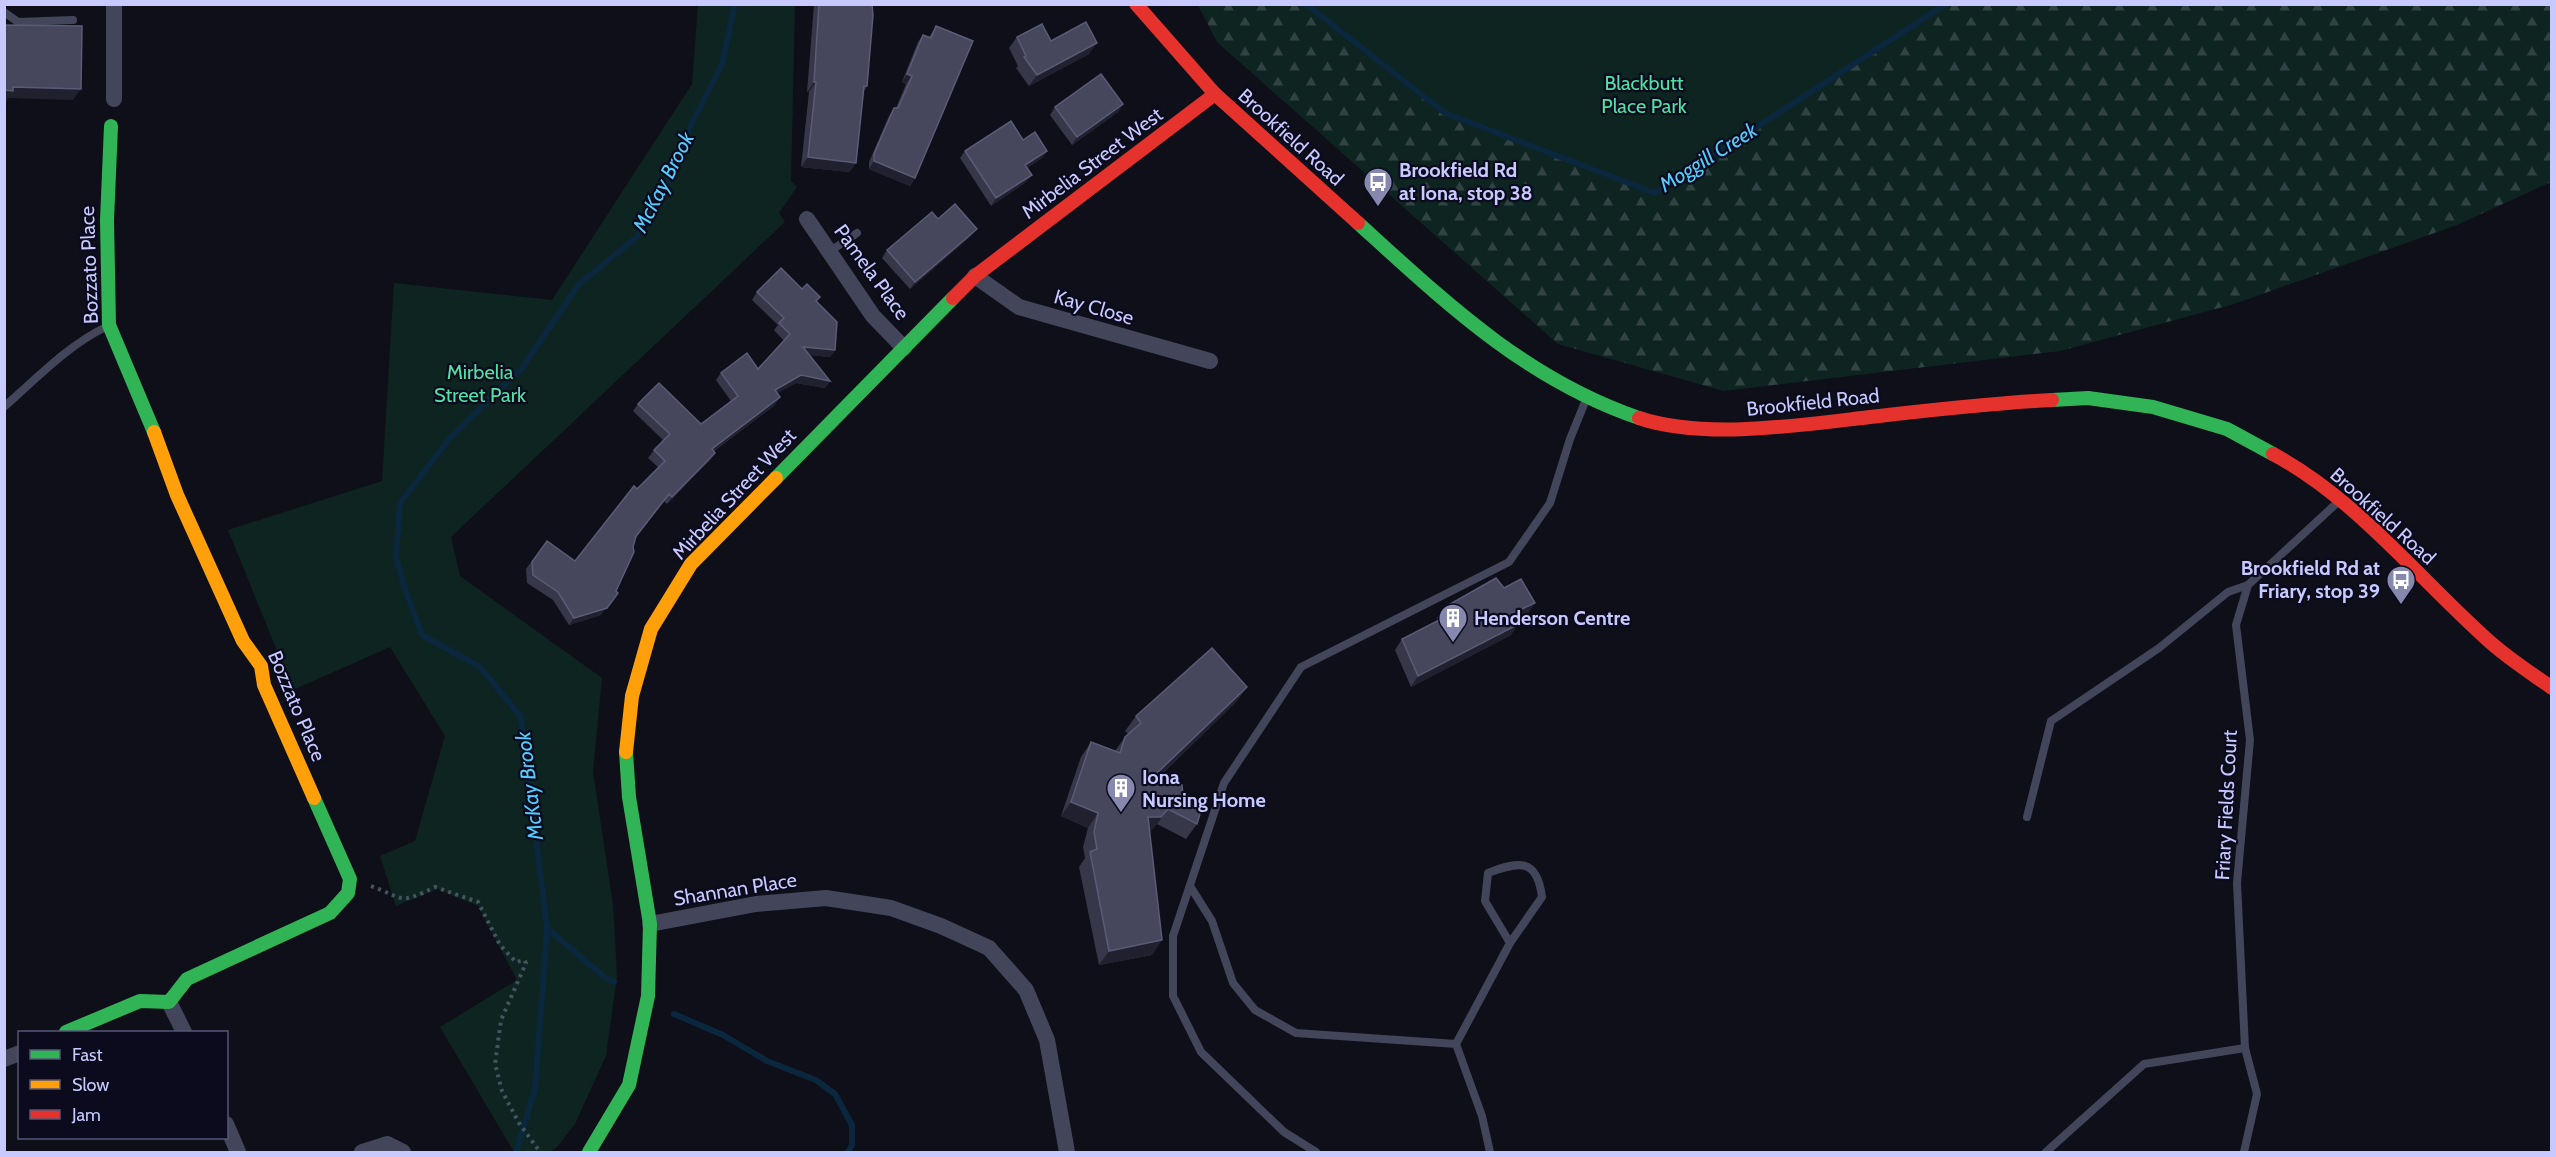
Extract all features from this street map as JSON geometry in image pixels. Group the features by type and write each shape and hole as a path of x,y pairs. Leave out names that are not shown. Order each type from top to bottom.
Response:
{"street":[{"path":"114,4 114,99"},
{"name":"Brookfield Road","path":"1136,4 1215,94 1463,318 1528,365 1606,407 1653,423 1722,430 1804,425 1985,403 2088,398 2153,407 2227,429 2290,463 2341,500 2492,643 2552,688"},
{"name":"Mirbelia Street West","path":"589,1152 629,1085 648,996 650,924 629,797 626,745 632,696 651,629 691,564 975,276 1215,94"},
{"name":"Bozzato Place","path":"111,126 107,220 109,325 154,432 177,495 243,641 261,666 264,685 351,879"},
{"name":"Pamela Place","path":"807,219 873,316 904,348"},
{"name":"Kay Close","path":"975,276 1019,307 1210,361"},
{"path":"169,1002 186,979 330,914 348,894 351,879"},
{"name":"Shannan Place","path":"650,924 756,904 826,898 891,908 941,926 989,948 1026,990 1047,1040 1067,1152"},
{"path":"68,1031 140,1001 169,1002"},
{"path":"169,1002 184,1031"},
{"path":"228,1129 238,1152"},
{"path":"362,1152 387,1144 404,1152"}],"lane":[{"path":"4,12 18,22 73,20"},
{"path":"829,252 857,233"},
{"path":"4,407 68,351 89,335 109,325"},
{"path":"1316,1152 1284,1132 1201,1052 1173,996 1173,936 1224,783 1301,667 1509,562 1550,503 1570,439 1587,397"},
{"path":"2028,817 2051,721 2159,648 2228,592 2248,585 2341,500"},
{"name":"Friary Fields Court","path":"2244,1152 2257,1094 2245,1047 2237,883 2250,740 2236,625 2248,585"},
{"path":"1490,1152 1482,1116 1456,1044 1510,942 1542,897 1540,879 1530,868 1514,863 1488,873 1485,901 1510,942"},
{"path":"1190,886 1212,921 1233,983 1255,1010 1296,1033 1456,1044"},
{"path":"2046,1152 2144,1064 2245,1047"}],"path":[{"path":"351,879 398,899 409,899 435,887 478,902 508,956 516,962 524,960 526,963 501,1020 495,1064 502,1091 519,1123 540,1152"}],"green space":[{"name":"Mirbelia Street Park","path":"698,5 795,5 791,181 797,187 779,213 785,222 451,537 460,576 602,678 593,771 613,905 617,976 606,1056 575,1124 558,1146 550,1152 514,1152 440,1027 517,980 478,906 437,889 396,906 380,856 415,841 445,736 390,647 293,690 228,530 382,481 394,283 552,300 692,84"},
{"path":"1198,5 2551,5 2551,182 2457,225 2234,304 2060,351 1724,391 1558,344 1217,42"},
{"name":"Blackbutt Place Park","path":"1306,5 1946,5 1655,193 1445,113"}],"building":[{"path":"819,4 872,4 867,86 864,86 856,163 808,157 816,82 814,82"},
{"path":"1086,22 1097,43 1037,75 1024,57 1026,56 1017,37 1042,24 1051,41"},
{"path":"4,25 82,26 81,89 13,87 13,91 4,90"},
{"path":"936,26 973,41 915,178 874,161 874,154 894,108 898,108 912,76 907,74 923,35 931,38"},
{"path":"1101,74 1123,104 1077,137 1055,107"},
{"path":"1011,121 1023,140 1035,132 1047,151 1025,165 1032,175 996,198 965,151"},
{"path":"955,204 977,229 915,282 887,250 932,212 938,219"},
{"path":"781,268 802,289 807,284 820,297 816,301 837,322 835,350 803,347 830,381 801,375 775,390 780,397 712,449 715,453 672,497 669,494 636,536 634,552 616,591 618,593 607,608 574,618 558,592 533,575 532,562 547,541 575,561 634,486 637,489 665,461 654,450 670,434 638,404 659,383 701,424 738,396 721,373 747,353 758,369 790,334 779,323 784,318 757,292"},
{"name":"Henderson Centre","path":"1496,578 1504,588 1521,579 1535,603 1513,613 1519,624 1418,676 1402,639 1451,614 1445,607"},
{"name":"Iona Nursing Home","path":"1212,648 1247,687 1157,773 1182,785 1183,795 1203,804 1197,824 1168,809 1161,817 1148,817 1162,940 1109,951 1090,852 1097,849 1094,832 1098,813 1071,802 1091,742 1120,753 1125,737 1141,723 1136,716"}],"waterway":[{"name":"McKay Brook","path":"516,1152 535,1089 547,928 521,717 480,667 422,635 396,557 400,503 449,439 522,368 579,284 637,237 674,168 689,129 722,64 735,4"},
{"name":"Moggill Creek","path":"1306,4 1445,113 1655,193 1946,4"},
{"name":"McKay Brook","path":"547,928 604,977 614,982"},
{"name":"McKay Brook","path":"674,1014 723,1035 767,1061 816,1080 835,1094 852,1125 852,1145 848,1152"}],"traffic: fast":[{"path":"111,126 107,220 109,325 154,432"},
{"path":"1358,223 1488,336 1559,382 1598,402 1639,418"},
{"path":"776,478 953,298"},
{"path":"2052,400 2088,398 2153,407 2227,429 2273,454"},
{"path":"589,1152 629,1085 648,996 650,924 629,797 626,752"},
{"path":"68,1031 140,1001 169,1002 187,979 330,913 348,893 350,879 314,798"}],"traffic: slow":[{"path":"154,432 177,495 243,641 261,666 264,685 314,798"},
{"path":"626,752 632,696 651,629 691,564 776,478"}],"traffic: jam":[{"path":"1136,4 1215,94 1358,223"},
{"path":"953,298 975,276 1215,94"},
{"path":"1639,418 1665,425 1693,428 1753,429 1961,407 2052,400"},
{"path":"2273,454 2304,472 2360,517 2490,642 2552,688"}],"place":[{"name":"Brookfield Rd at Iona, stop 38","path":"1378,208"},
{"name":"Brookfield Rd at Friary, stop 39","path":"2401,606"},
{"name":"Henderson Centre","path":"1453,644"},
{"name":"Iona Nursing Home","path":"1121,814"}]}
